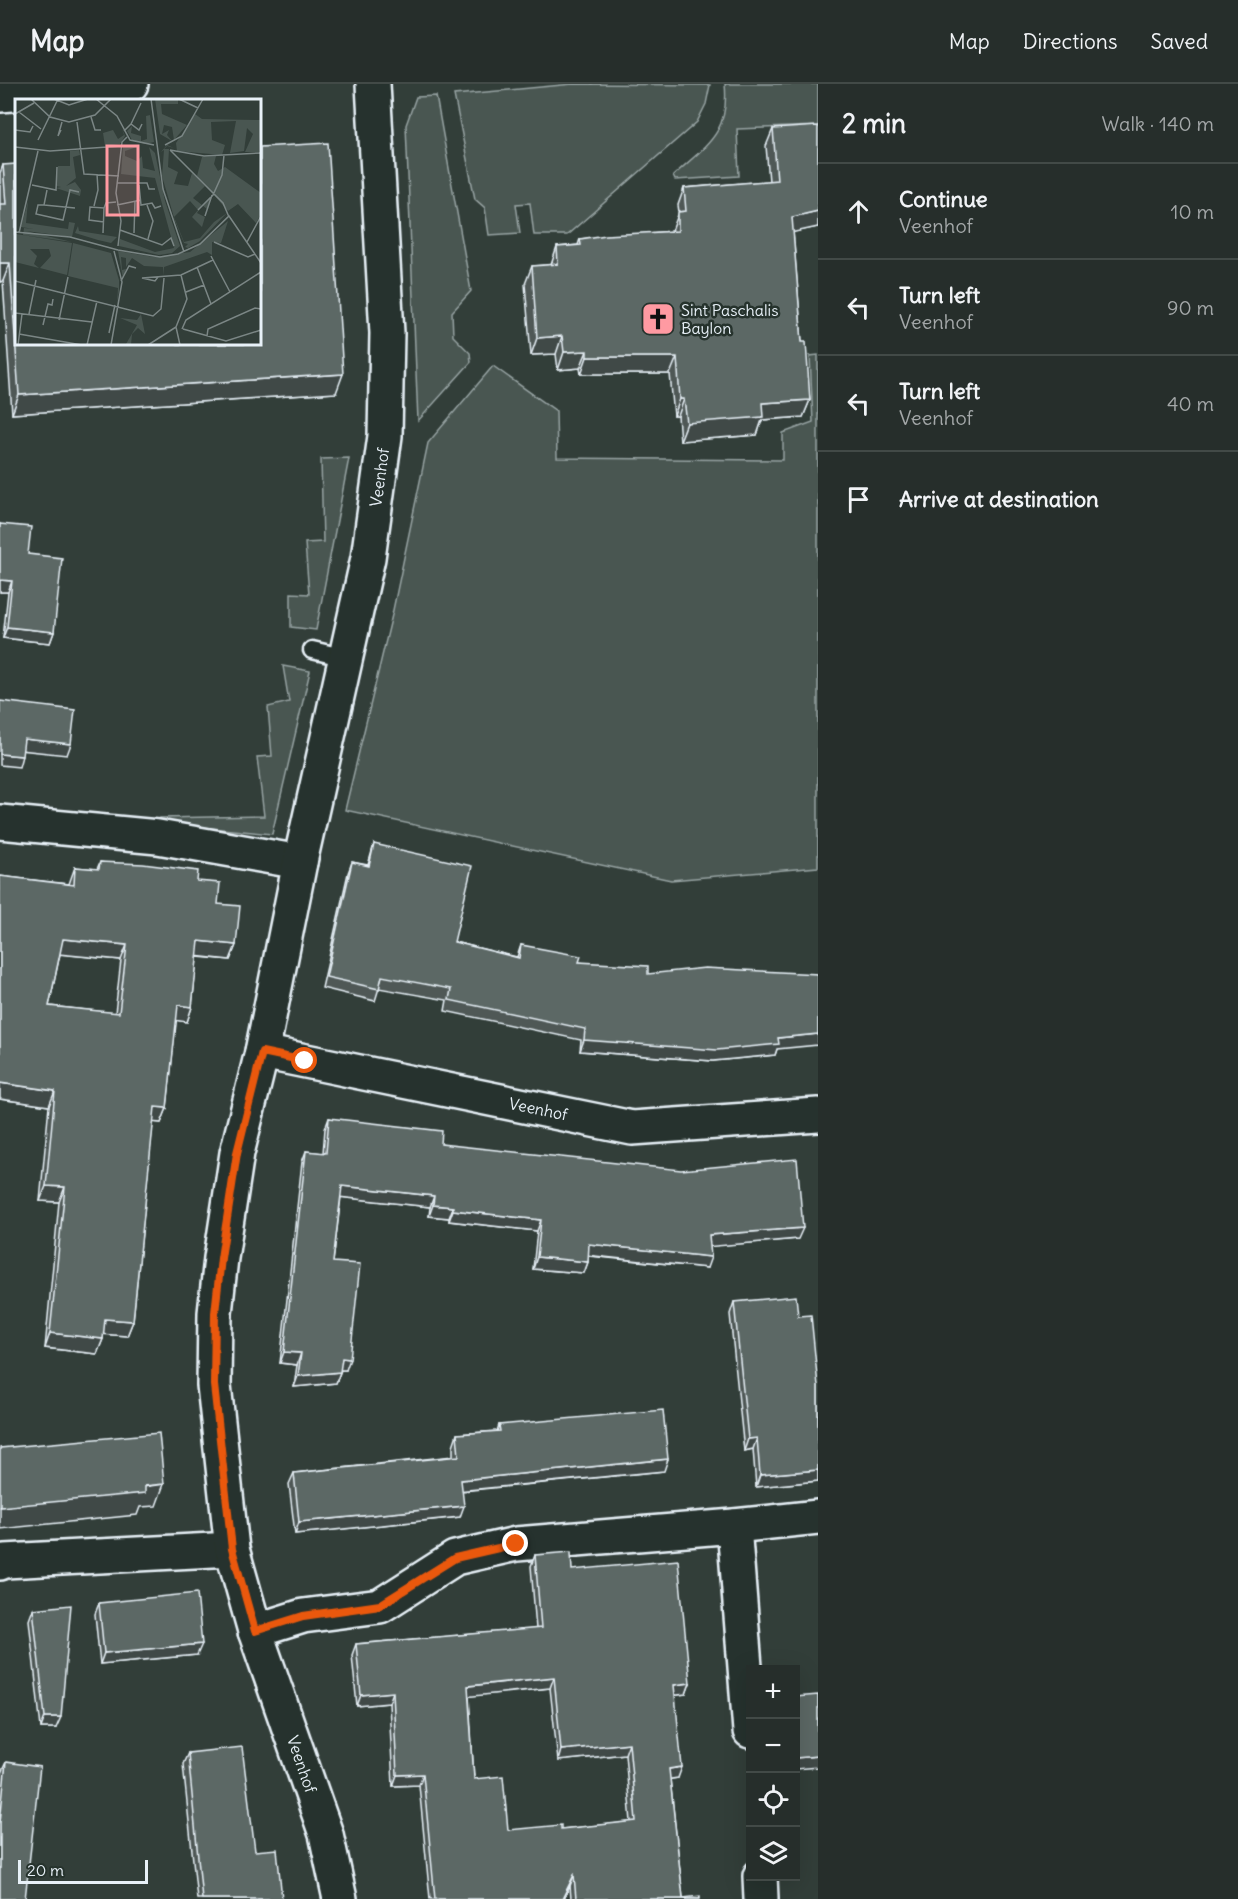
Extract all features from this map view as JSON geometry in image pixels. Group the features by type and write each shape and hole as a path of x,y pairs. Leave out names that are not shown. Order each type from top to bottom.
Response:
{"street":[{"path":"0,95 131,84"},
{"name":"Veenhof","path":"340,1899 326,1834 255,1631 232,1549 214,1385 215,1313 237,1153 262,1052 300,862 368,558 385,436 387,333 373,84"},
{"path":"0,822 158,837 300,862"},
{"name":"Veenhof","path":"262,1052 632,1128 818,1115"},
{"path":"255,1631 303,1616 380,1605 455,1558 516,1544 734,1526 818,1516"},
{"path":"734,1526 749,1719"},
{"path":"0,1563 232,1549"},
{"path":"760,1881 761,1899"}],"lane":[{"path":"312,650 346,658"}],"shaded area":[{"path":"573,84 710,85 706,104 697,122 567,235 534,235 530,203 516,204 520,233 489,235 485,208 475,199 454,95"},
{"path":"725,84 818,84 818,126 737,129 739,176 675,180 673,176 705,146 719,127 726,101"},
{"path":"436,96 471,291 452,312 453,336 470,353 471,362 418,421 406,125 416,97"},
{"path":"818,355 818,867 671,880 345,810 392,615 428,443 493,366 556,411 557,458 783,460 783,433 813,422 810,356"},
{"path":"349,458 316,630 291,627 291,593 309,594 305,543 323,542 321,459"},
{"path":"283,666 310,671 272,834 160,823 160,818 264,816 257,757 272,756 268,707 289,702"}],"building":[{"name":"Sint Paschalis Baylon","path":"818,126 818,211 792,217 802,342 806,342 810,400 762,403 763,417 687,423 684,399 680,399 677,357 587,357 587,351 564,352 562,336 537,338 532,266 558,264 557,247 581,245 580,239 606,235 678,231 678,212 686,211 684,188 777,180 773,129"},
{"path":"328,143 343,374 19,395 16,345 261,345 261,147"},
{"path":"15,164 15,336 10,263 0,263 0,204 6,204 3,165"},
{"path":"0,524 31,527 28,554 62,558 54,632 7,627 12,581 0,580"},
{"path":"0,701 75,710 71,744 24,739 22,756 0,754"},
{"path":"374,844 472,866 454,942 519,958 521,945 581,956 579,962 648,966 648,974 705,968 818,974 818,1034 778,1038 779,1044 717,1050 584,1040 585,1029 449,1000 451,989 382,976 379,989 326,977 352,862 369,866"},
{"path":"100,862 143,864 198,871 197,881 220,883 218,904 240,906 236,945 199,941 192,1007 178,1005 167,1108 155,1107 133,1321 105,1319 103,1339 50,1333 65,1187 46,1186 55,1091 0,1083 0,876 74,885 75,867 99,869","holes":["63,939 127,945 119,1013 49,1006"]},
{"path":"329,1118 442,1131 441,1144 681,1170 797,1159 803,1228 709,1235 711,1257 589,1244 588,1262 537,1257 541,1220 453,1210 453,1207 433,1205 434,1196 342,1186 333,1262 360,1264 350,1359 342,1358 340,1372 298,1376 301,1353 284,1352 306,1151 326,1153"},
{"path":"796,1296 798,1316 811,1315 818,1386 818,1470 760,1475 757,1438 748,1439 734,1302"},
{"path":"663,1410 668,1459 461,1480 464,1506 299,1522 294,1473 459,1456 457,1434 500,1431 499,1425"},
{"path":"159,1433 164,1484 145,1486 145,1493 0,1507 0,1448"},
{"path":"571,1552 572,1570 678,1560 690,1683 674,1685 682,1767 669,1769 683,1898 700,1896 700,1899 576,1899 574,1875 562,1899 435,1899 423,1774 397,1775 393,1692 361,1695 356,1644 541,1628 535,1555","holes":["554,1677 561,1750 629,1743 636,1821 561,1829 561,1825 508,1830 503,1776 474,1779 468,1686"]},
{"path":"197,1593 202,1644 104,1653 99,1603"},
{"path":"71,1605 61,1717 45,1717 33,1609"},
{"path":"818,1695 818,1756 800,1758 800,1697"},
{"path":"242,1747 255,1851 277,1849 282,1899 202,1899 188,1753"},
{"path":"6,1762 40,1767 25,1899 0,1899 0,1823"}],"place":[{"name":"Sint Paschalis Baylon","path":"658,319"}],"route":[{"path":"305,1061 262,1052 237,1153 215,1313 214,1385 232,1549 255,1631 303,1616 380,1605 455,1558 516,1544"}]}
